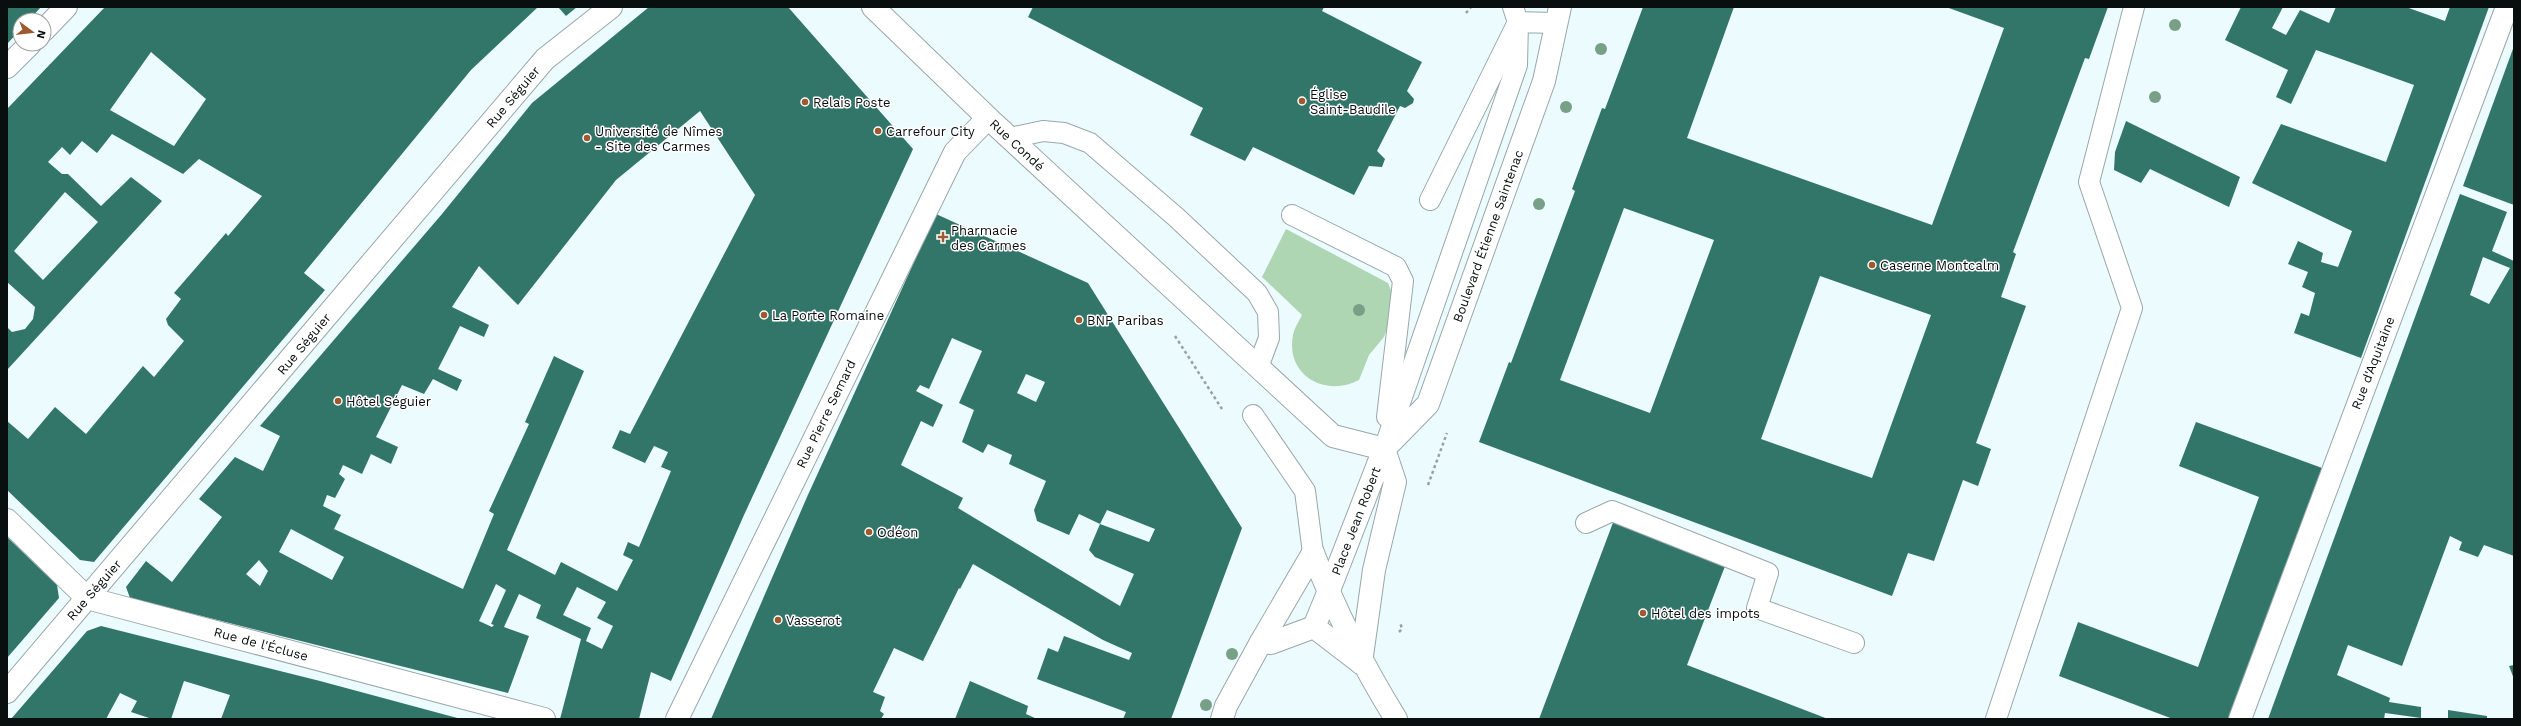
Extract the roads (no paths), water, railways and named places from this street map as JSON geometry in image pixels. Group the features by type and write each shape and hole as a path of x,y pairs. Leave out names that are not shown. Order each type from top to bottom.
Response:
{"street":[{"path":"52,22 66,7"},
{"name":"Rue Séguier","path":"7,692 545,59 611,7"},
{"name":"Rue Condé","path":"873,7 988,118 1258,367"},
{"name":"Rue d'Aquitaine","path":"2240,719 2507,7"},
{"name":"Boulevard Étienne Saintenac","path":"1384,449 1428,404 1544,81 1558,15"},
{"path":"7,67 22,52"},
{"name":"Rue Pierre Semard","path":"677,719 955,152 988,118"},
{"path":"1258,367 1333,436 1384,449 1395,482 1374,570 1361,663"},
{"name":"Place Jean Robert","path":"1314,627 1384,449"},
{"name":"Rue de l'Écluse","path":"7,520 88,598 544,719"},
{"path":"1313,553 1328,592"},
{"path":"1222,719 1226,706 1261,642 1313,553"},
{"name":"Place Jean Robert","path":"1328,592 1361,663"},
{"path":"1261,642 1271,643 1314,627 1361,663 1396,719"}],"lane":[{"path":"1996,719 2132,308 2089,182 2134,7"},
{"path":"1516,15 1558,15"},
{"path":"1430,200 1516,15"},
{"path":"1384,449 1517,65 1516,15"},
{"path":"1010,138 1043,132 1064,133 1090,143 1176,217 1257,293 1268,312 1269,338 1258,367"},
{"path":"1292,215 1394,264 1403,281 1384,449"},
{"path":"1253,415 1305,491 1313,553"},
{"path":"1586,523 1612,511 1768,573 1757,608 1854,643"}],"place":[{"name":"Église Saint-Baudile","path":"1302,101"},
{"name":"Relais Poste","path":"805,102"},
{"name":"Carrefour City","path":"878,131"},
{"name":"Université de Nîmes - Site des Carmes","path":"587,138"},
{"name":"Pharmacie des Carmes","path":"943,237"},
{"name":"Caserne Montcalm","path":"1872,265"},
{"name":"La Porte Romaine","path":"764,315"},
{"name":"BNP Paribas","path":"1079,320"},
{"name":"Hôtel Séguier","path":"338,401"},
{"name":"Odéon","path":"869,532"},
{"name":"Hôtel des impots","path":"1643,613"},
{"name":"Vasserot","path":"778,620"}]}
